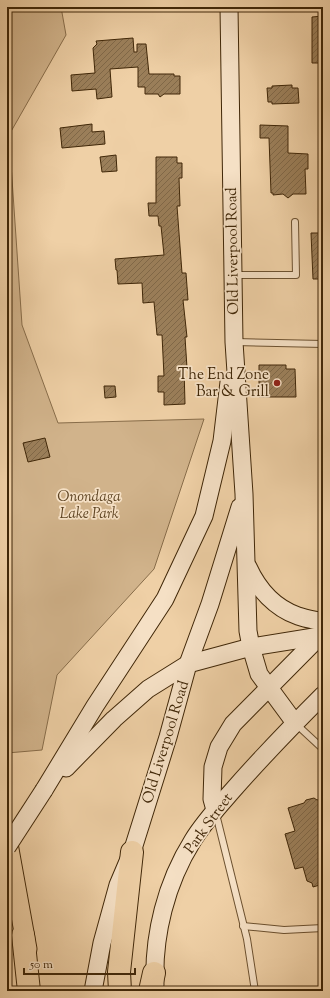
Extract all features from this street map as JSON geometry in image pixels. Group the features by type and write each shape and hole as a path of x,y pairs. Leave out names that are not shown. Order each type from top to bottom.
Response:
{"highway":[{"path":"120,991 120,972 132,852"},
{"path":"24,935 30,991"}],"main road":[{"name":"Old Liverpool Road","path":"229,7 234,342 244,494 248,631 259,674 295,723"},
{"path":"7,847 165,599 204,516 222,441 234,342"},
{"name":"Old Liverpool Road","path":"94,991 102,943 118,885 132,852 168,737 188,664 210,604 244,494"},
{"path":"246,562 252,577 260,588 278,606 322,631"},
{"path":"44,790 114,719 148,689 188,664 251,647 322,631"},
{"path":"215,810 212,799 213,767 219,747 233,724 322,631"},
{"name":"Park Street","path":"153,985 156,949 165,903 176,871 193,839 215,810 261,758 323,695"},
{"path":"7,838 24,935 36,991"},
{"path":"21,991 24,935"}],"lane":[{"path":"232,276 296,275 295,222"},
{"path":"234,342 323,344"},
{"path":"322,421 323,366"},
{"path":"295,723 323,749"},
{"path":"215,810 243,926 255,991"},
{"path":"243,926 284,930 323,928"}],"green space":[{"name":"Onondaga Lake Park","path":"7,7 61,7 66,35 9,135 22,325 58,423 204,419 154,569 57,675 42,750 7,753"}],"building":[{"path":"323,16 323,63 312,63 312,17"},
{"path":"133,38 134,52 137,52 137,44 146,44 149,74 174,74 174,76 180,76 180,94 164,94 160,97 158,94 145,94 145,87 138,87 138,67 110,69 112,97 97,99 96,89 72,91 71,75 95,73 93,48 97,44 96,41"},
{"path":"292,85 292,88 298,88 299,103 272,104 272,102 268,102 267,88 272,88 272,86"},
{"path":"92,124 92,132 104,131 105,144 62,148 60,128"},
{"path":"260,125 288,126 288,153 308,154 308,169 305,169 306,194 293,194 288,198 283,194 273,195 273,193 271,193 269,138 260,138"},
{"path":"116,155 117,171 102,172 100,157"},
{"path":"156,157 177,157 177,163 182,163 182,178 179,178 180,206 177,206 182,273 186,273 188,300 183,300 187,337 185,337 187,368 184,368 185,404 164,405 164,392 158,392 158,376 164,376 162,335 157,335 154,302 143,303 142,283 118,284 116,270 115,259 164,255 161,226 159,226 158,216 149,216 148,203 156,203"},
{"path":"311,233 323,233 323,279 313,279"},
{"name":"The End Zone Bar & Grill","path":"259,365 286,365 286,369 295,369 296,397 259,397"},
{"path":"104,386 115,386 116,397 105,398"},
{"path":"45,438 50,457 28,462 23,443"},
{"path":"314,798 317,800 323,798 323,884 313,887 312,883 307,881 303,867 295,869 285,834 295,831 288,808"}],"place":[{"name":"The End Zone Bar & Grill","path":"277,383"}]}
